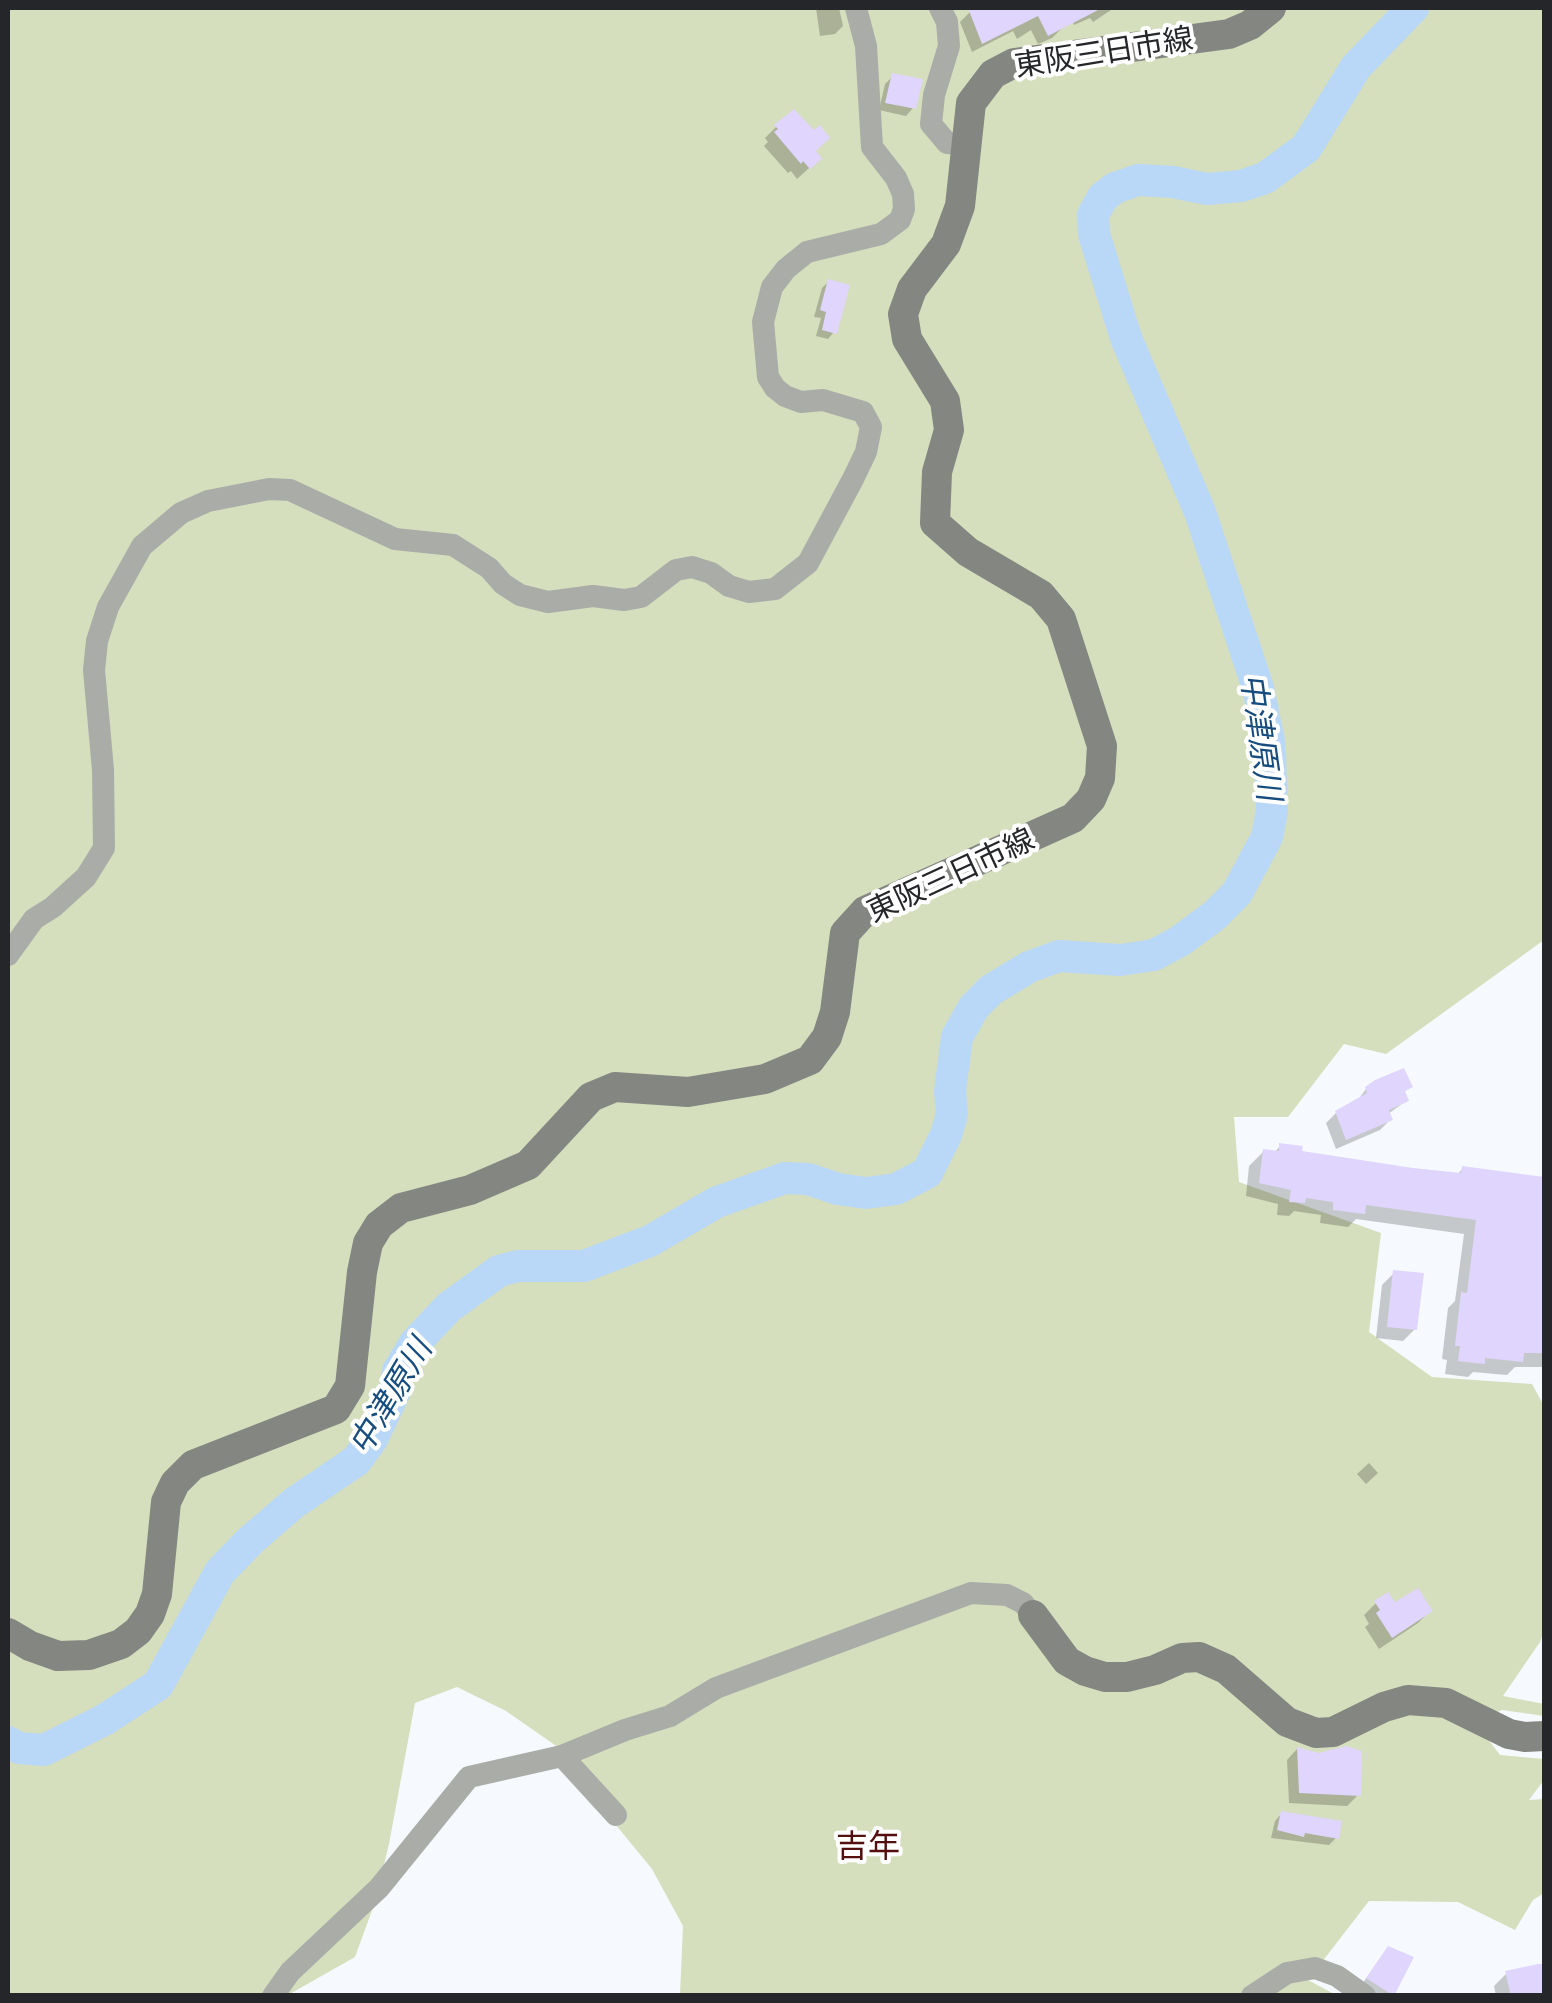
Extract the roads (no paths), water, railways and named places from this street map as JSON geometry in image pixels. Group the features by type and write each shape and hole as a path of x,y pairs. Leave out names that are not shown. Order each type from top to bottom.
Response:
{"main road":[{"name":"東阪三日市線","path":"8,1633 58,1656 89,1655 120,1644 138,1631 157,1594 166,1502 175,1483 193,1465 336,1409 350,1386 362,1272 368,1243 379,1225 402,1208 470,1190 528,1165 590,1098 615,1087 688,1092 765,1079 810,1060 827,1037 836,1012 845,933 865,911 1073,818 1091,799 1100,778 1102,746 1061,619 1041,595 968,552 935,523 937,472 949,430 945,400 907,340 904,314 912,289 946,244 960,206 971,103 993,74 1014,63 1229,34 1250,25 1271,8"},
{"path":"1033,1616 1067,1661 1085,1671 1105,1677 1126,1676 1156,1670 1182,1658 1199,1657 1226,1670 1287,1722 1316,1733 1334,1732 1384,1707 1408,1700 1446,1703 1509,1734 1525,1738 1544,1736"}],"street":[{"path":"8,955 34,919 86,876 104,848 103,770 94,670 96,641 108,607 142,546 181,513 226,497 269,488 290,490 395,538 452,545 490,568 503,584 520,595 548,602 593,596 624,600 642,597 676,570 692,567 749,592 775,589 808,562 866,452 871,426 862,412 823,400 801,402 775,388 768,378 763,322 772,287 807,252 881,234 900,220 904,208 896,178 872,147 868,65 856,8"},
{"path":"940,8 947,22 949,46 934,95 932,124 947,143 967,144"},
{"path":"273,1996 290,1972 379,1888 469,1777 562,1756 670,1716 716,1688 971,1593 1006,1596 1023,1603 1033,1616"},
{"path":"562,1756 616,1815"},
{"path":"1252,1996 1287,1973 1316,1968 1365,1996"}],"waterway":[{"name":"中津原川","path":"8,1742 19,1748 44,1750 104,1720 158,1685 220,1572 294,1503 356,1461 372,1439 395,1391 398,1371 415,1343 449,1307 499,1271 518,1266 584,1266 650,1241 717,1202 785,1178 808,1179 866,1193 896,1189 927,1173 946,1135 952,1114 950,1091 957,1037 974,1007 991,990 1029,967 1059,956 1120,960 1154,955 1214,916 1237,893 1267,837 1272,810 1269,741 1258,688 1200,512 1126,338 1094,234 1093,215 1103,197 1138,180 1207,189 1241,186 1265,178 1306,148 1356,67 1413,8"}],"district":[{"name":"吉年","path":"868,1847"}]}
